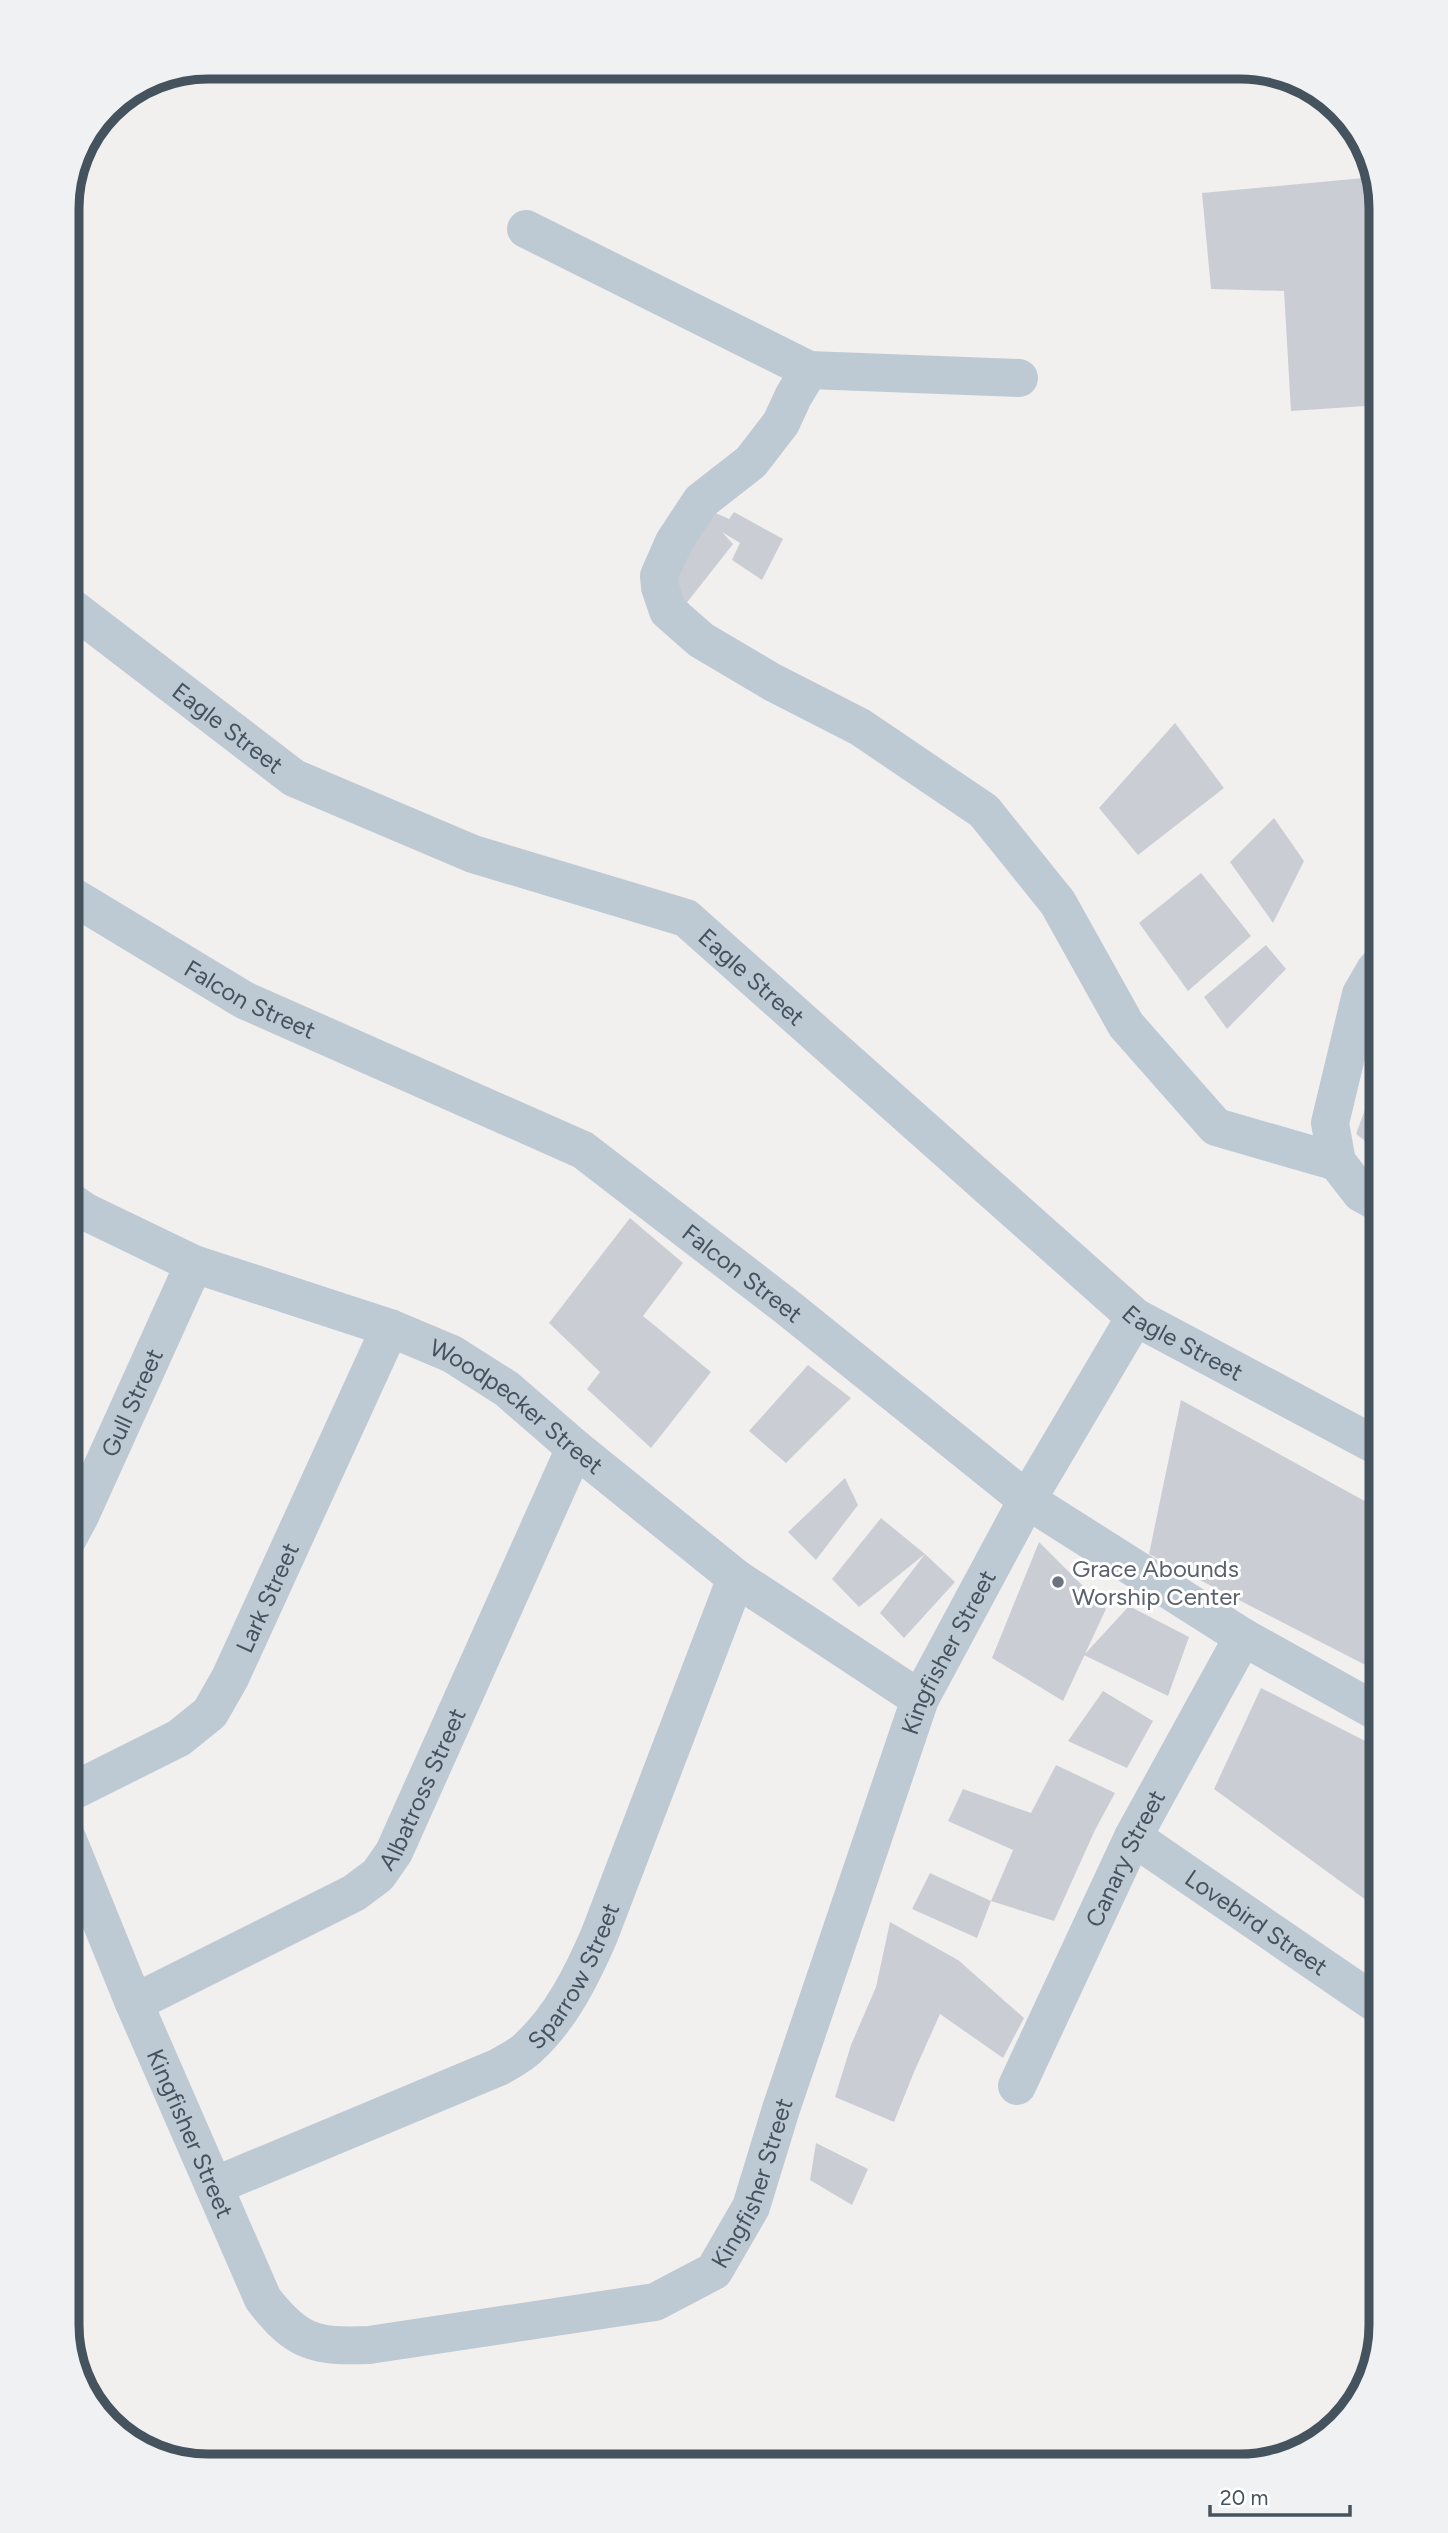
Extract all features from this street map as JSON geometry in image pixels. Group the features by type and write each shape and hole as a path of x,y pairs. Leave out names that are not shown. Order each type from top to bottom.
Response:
{"street":[{"path":"526,229 809,370 1019,378"},
{"path":"809,370 781,423 751,462 701,501 674,542 659,576 668,611 701,640 772,682 860,727 984,811 1058,902 1126,1025 1216,1128 1337,1162"},
{"name":"Eagle Street","path":"79,613 294,778 473,854 686,918 1135,1317 1369,1442"},
{"name":"Falcon Street","path":"79,900 244,1000 583,1150 787,1307 1027,1500 1243,1637 1369,1707"},
{"path":"1369,980 1361,994 1330,1123 1337,1162 1362,1193 1369,1197"},
{"name":"Woodpecker Street","path":"79,1207 194,1264 390,1328 452,1354 507,1389 575,1448 736,1578 920,1699"},
{"name":"Gull Street","path":"79,1518 194,1264"},
{"name":"Kingfisher Street","path":"79,1870 263,2299 281,2322 305,2340 336,2346 369,2345 655,2302 714,2271 751,2207 781,2109 920,1699 1027,1500 1135,1317"},
{"name":"Lark Street","path":"79,1788 179,1738 210,1713 230,1678 390,1328"},
{"name":"Albatross Street","path":"134,2003 354,1893 378,1875 394,1852 575,1448"},
{"name":"Sparrow Street","path":"214,2186 499,2067 530,2047 579,1981 599,1936 736,1578"},
{"name":"Canary Street","path":"1017,2085 1133,1837 1243,1637"},
{"name":"Lovebird Street","path":"1133,1837 1369,1999"}],"building":[{"path":"1366,178 1369,208 1369,406 1291,411 1284,291 1211,289 1202,193"},
{"path":"707,509 729,519 734,512 783,539 762,580 732,560 740,543 722,532 733,544 685,605 662,579"},
{"path":"1175,723 1224,788 1138,855 1099,808"},
{"path":"1274,818 1304,861 1273,923 1230,862"},
{"path":"1201,873 1251,936 1188,991 1139,923"},
{"path":"1266,945 1286,969 1227,1029 1204,997"},
{"path":"1369,1099 1369,1144 1356,1134"},
{"path":"630,1218 683,1263 643,1316 711,1372 651,1448 587,1389 600,1372 549,1323"},
{"path":"808,1365 851,1398 786,1463 749,1431"},
{"path":"1181,1400 1369,1503 1369,1667 1149,1554"},
{"path":"845,1478 858,1505 816,1560 788,1532"},
{"path":"881,1518 925,1554 859,1607 832,1579"},
{"path":"1039,1542 1106,1609 1063,1701 992,1658"},
{"path":"925,1554 955,1582 904,1638 880,1613"},
{"path":"1129,1606 1189,1637 1168,1696 1084,1655"},
{"path":"1261,1688 1369,1743 1369,1902 1214,1789"},
{"path":"1103,1691 1153,1721 1127,1768 1068,1741"},
{"path":"1056,1765 1115,1793 1095,1830 1054,1921 991,1901 1013,1850 948,1821 963,1789 1031,1813"},
{"path":"930,1873 991,1901 977,1938 912,1909"},
{"path":"890,1922 958,1960 1024,2018 1003,2058 940,2014 894,2122 835,2097 851,2045 876,1987"},
{"path":"816,2143 868,2169 852,2205 810,2180"}],"place":[{"name":"Grace Abounds Worship Center","path":"1058,1582"}]}
